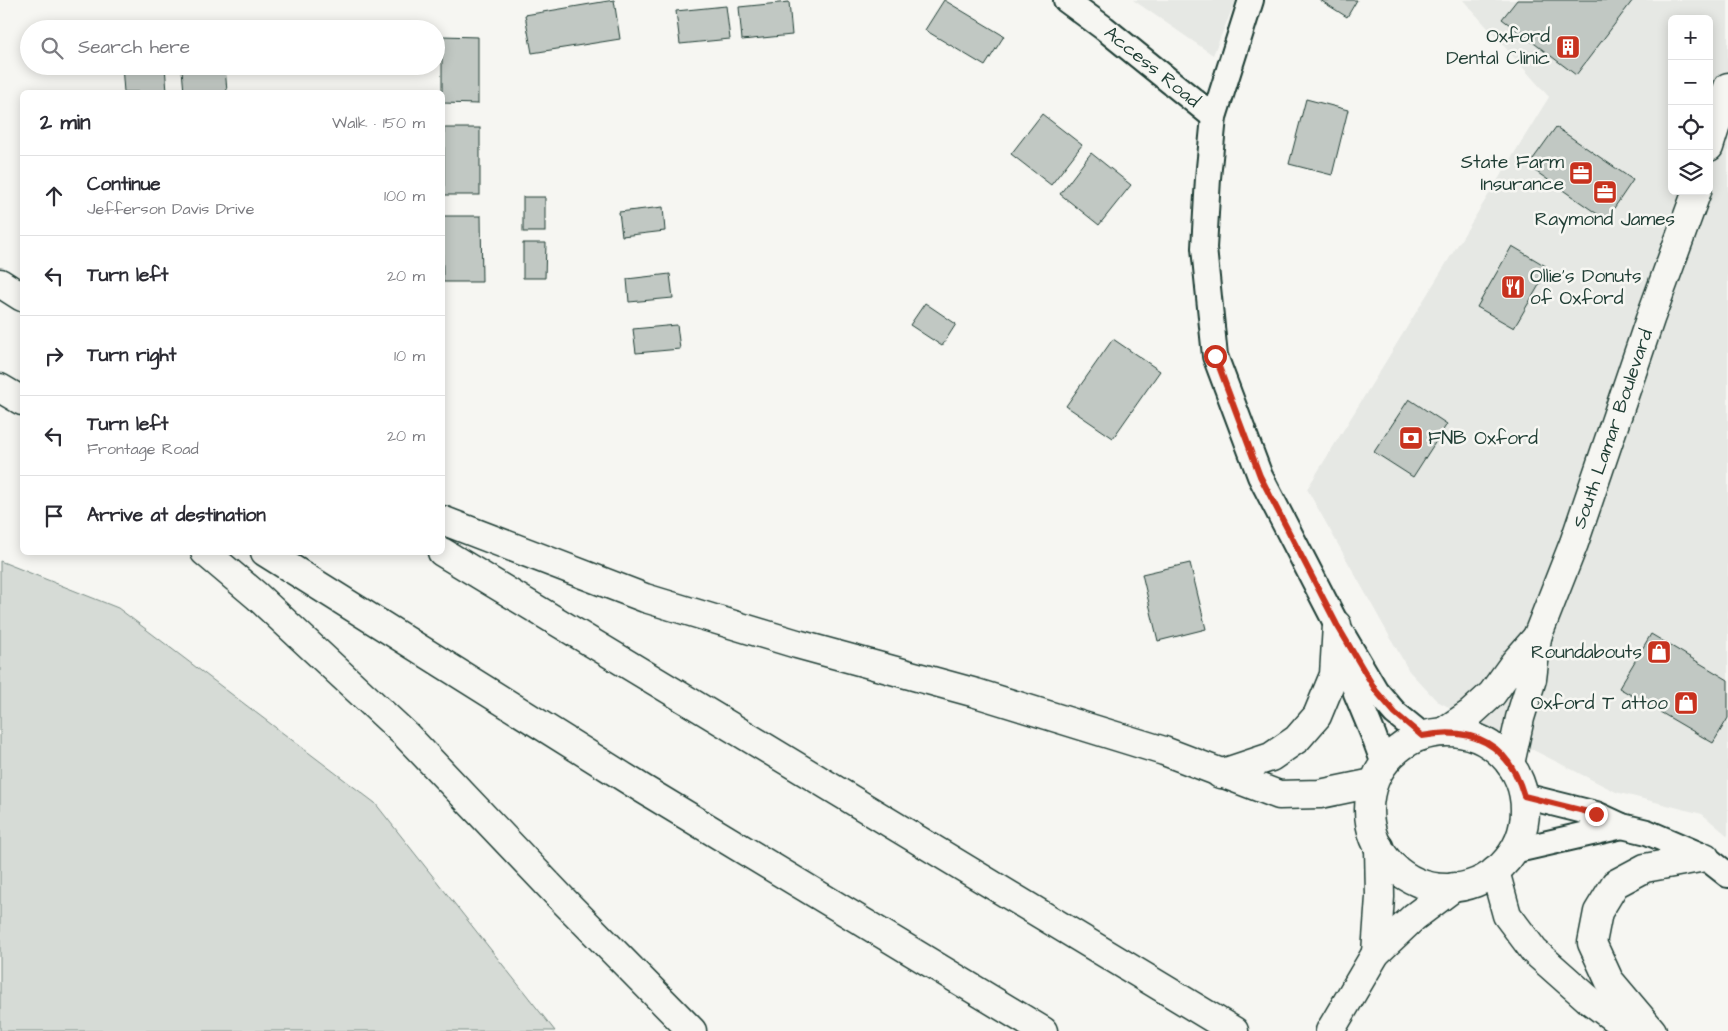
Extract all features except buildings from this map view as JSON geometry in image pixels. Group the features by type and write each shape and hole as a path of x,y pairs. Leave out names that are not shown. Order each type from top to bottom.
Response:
{"main road":[{"path":"1713,135 1728,88"},
{"name":"South Lamar Boulevard","path":"1510,764 1520,718 1532,679 1537,637 1574,543 1650,319 1696,195"},
{"path":"0,284 20,296"},
{"path":"0,388 20,400"},
{"path":"445,521 645,598 797,644 976,693 1164,751 1279,795 1320,794 1378,774"},
{"path":"445,554 1234,1031"},
{"path":"209,555 257,596 406,735 562,899 692,1031"},
{"path":"270,555 643,788 1043,1031"},
{"path":"1220,774 1271,757 1297,739 1317,716 1334,675 1337,625"},
{"name":"South Lamar Boulevard","path":"1433,734 1471,713 1492,694 1515,662 1537,637"},
{"path":"1433,734 1469,735 1492,746 1510,764 1519,779 1524,796 1524,825 1522,834 1513,851 1495,871 1476,882 1454,887 1432,886 1410,878 1392,865 1379,847 1371,826 1369,805 1378,774 1400,746 1433,734"},
{"path":"1376,953 1380,897 1379,847"},
{"path":"1652,1031 1609,980 1592,943 1598,912 1615,884 1645,868 1705,856"},
{"path":"1495,871 1507,915 1534,951 1587,998 1631,1031"},
{"path":"1330,1031 1376,953 1414,917 1454,887"}],"street":[{"name":"Access Road","path":"1066,0 1214,116"},
{"path":"1251,0 1214,116 1204,248 1215,356 1260,476 1337,625 1376,691 1395,713 1433,734"},
{"path":"1337,625 1356,692 1374,734 1378,774"},
{"path":"1524,796 1596,814 1622,826 1647,832 1705,856 1728,875"},
{"path":"1513,851 1622,826"}],"shaded area":[{"path":"1133,0 1236,0 1213,55"},
{"path":"1463,0 1728,0 1728,836 1702,814 1616,792 1437,701 1409,671 1307,489 1549,97"},
{"path":"0,561 118,608 375,803 555,1031 0,1031"}],"place":[{"name":"Oxford Dental Clinic","path":"1568,47"},
{"name":"State Farm Insurance","path":"1581,173"},
{"name":"Raymond James","path":"1605,192"},
{"name":"Ollie's Donuts of Oxford","path":"1513,287"},
{"name":"FNB Oxford","path":"1411,438"},
{"name":"Roundabouts","path":"1659,652"},
{"name":"Oxford T attoo","path":"1686,703"}],"route":[{"path":"1215,356 1260,476 1337,625 1376,691 1395,713 1422,736 1444,732 1469,735 1492,746 1510,764 1519,779 1524,796 1596,814"}]}
